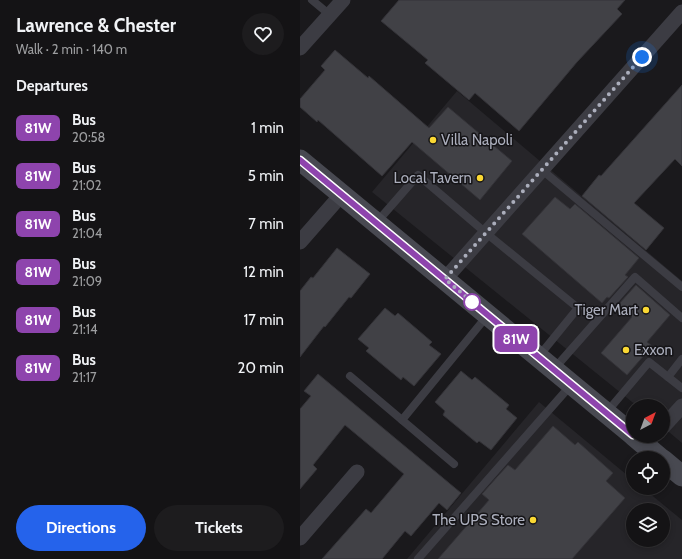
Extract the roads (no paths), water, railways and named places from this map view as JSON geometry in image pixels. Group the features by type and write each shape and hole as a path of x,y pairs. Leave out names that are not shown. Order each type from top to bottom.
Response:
{"main road":[{"path":"300,160 606,413 626,428"},
{"path":"670,466 682,476"}],"street":[{"path":"300,48 343,0"},
{"path":"445,279 682,12"},
{"path":"300,242 342,194"},
{"path":"670,419 682,406"},
{"path":"300,538 357,472"}],"lane":[{"path":"312,0 330,15"},
{"path":"542,170 682,287"},
{"path":"376,223 418,175 578,308 538,357"},
{"path":"554,370 635,277 682,318"},
{"path":"402,420 488,315"},
{"path":"668,377 682,359"},
{"path":"606,413 648,362 682,388"},
{"path":"350,376 454,464"},
{"path":"418,559 572,384"}],"place":[{"name":"Villa Napoli","path":"433,140"},
{"name":"Local Tavern","path":"480,178"},
{"name":"Tiger Mart","path":"646,310"},
{"name":"Exxon","path":"626,350"},
{"name":"The UPS Store","path":"533,520"}]}
